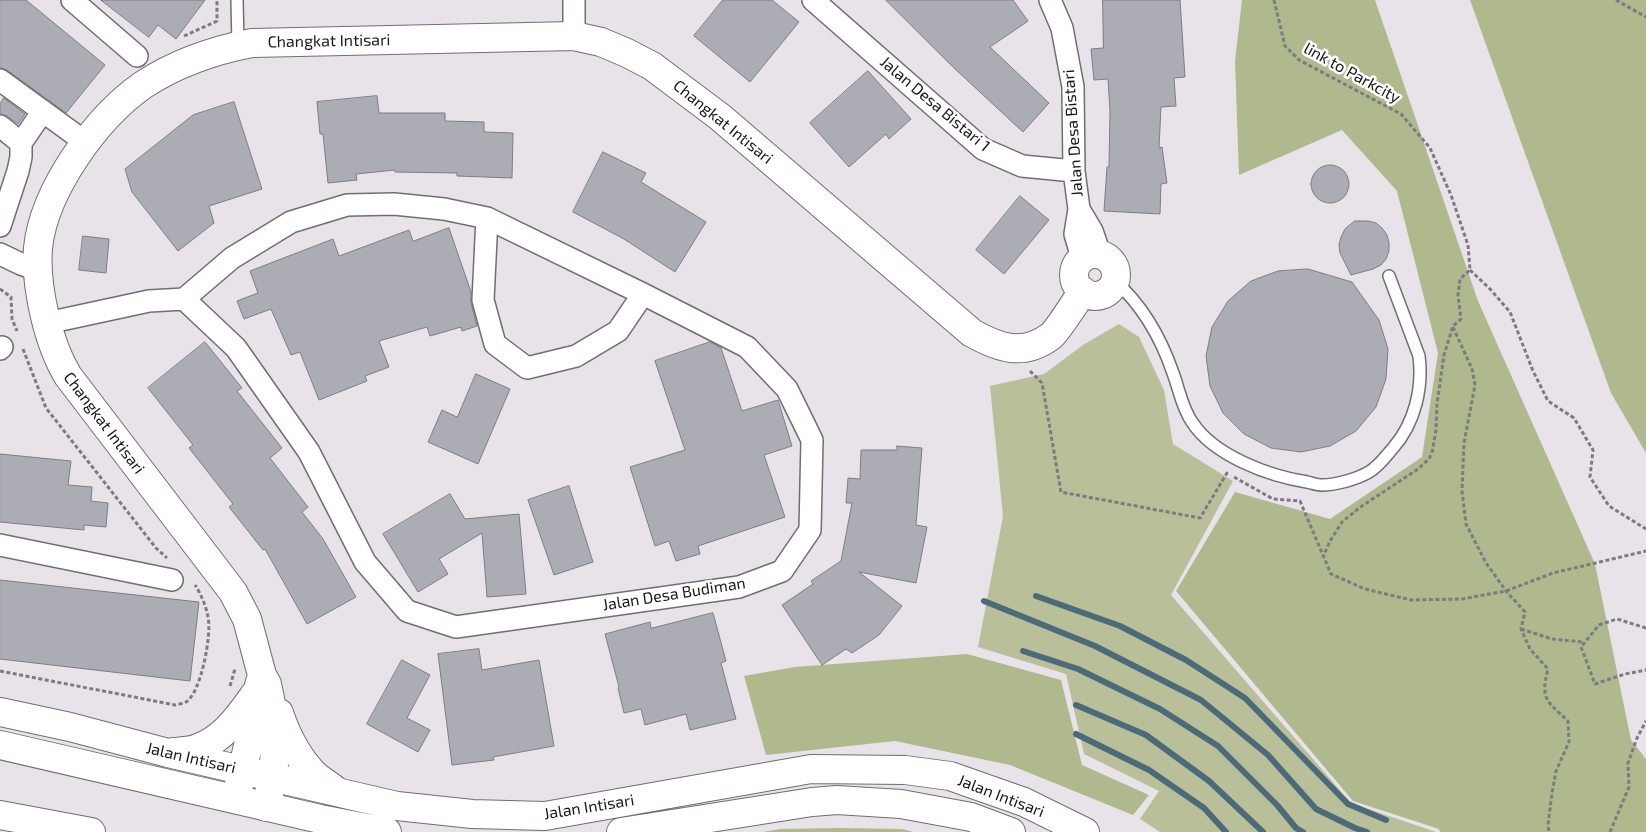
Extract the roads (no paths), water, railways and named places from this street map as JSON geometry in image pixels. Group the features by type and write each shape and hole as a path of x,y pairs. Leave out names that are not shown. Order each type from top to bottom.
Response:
{"street":[{"path":"72,0 137,56"},
{"path":"574,0 574,36"},
{"name":"Jalan Desa Bistari 1","path":"814,0 983,149 1022,166 1074,171"},
{"name":"Jalan Desa Bistari","path":"1050,0 1062,28 1073,87 1074,171 1079,209 1075,234 1080,251 1090,257"},
{"name":"Changkat Intisari","path":"266,807 273,777 276,723 263,683 257,651 247,619 233,592 68,376 60,362 47,323 37,270 39,246 46,216 55,190 85,142 115,108 142,86 168,71 200,58 252,43 574,36 602,42 652,66 720,117 972,333 990,343 1011,349 1029,348 1052,335 1083,291"},
{"path":"0,80 85,142"},
{"path":"0,226 18,171 21,143 43,111"},
{"path":"0,126 21,143"},
{"name":"Jalan Desa Budiman","path":"402,204 444,208 487,218 643,294 747,347 788,389 812,440 810,530 782,571 739,587 456,627 407,611 365,562 309,452 236,348 184,299 232,258 291,222 347,205 402,204"},
{"path":"487,218 483,300 495,344 526,368 576,356 618,331 643,294"},
{"path":"0,254 37,270"},
{"path":"1090,257 1111,261 1115,268 1115,281 1112,287 1101,295 1088,294 1083,291 1078,286 1075,273 1076,266 1090,257"},
{"path":"47,323 149,301 184,299"},
{"path":"0,544 172,580"},
{"path":"168,753 197,749 212,742 236,720 263,683 274,697 283,726 295,748 313,773 338,792"},
{"name":"Changkat Intisari","path":"236,800 263,683"},
{"name":"Jalan Intisari","path":"0,712 70,727 168,753 397,806 472,814 545,816 811,769 905,770 950,776 1024,802 1085,832"},
{"name":"Jalan Intisari","path":"0,745 266,807 387,832"},
{"name":"Jalan Intisari","path":"621,832 812,802 838,800 901,804 971,817 1011,832"},
{"path":"10,822 90,832"}],"lane":[{"path":"237,0 238,46"},
{"path":"1115,281 1143,310 1161,342 1173,372 1182,403 1192,422 1206,438 1236,459 1265,472 1322,485 1346,481 1369,472 1380,463 1400,441 1419,396 1421,367 1419,356 1389,276"}],"waterway":[{"path":"1036,596 1120,626 1186,660 1245,698 1348,804 1386,820"},
{"path":"984,601 1095,646 1201,700 1268,755 1316,809 1367,832"},
{"path":"1023,651 1078,669 1160,709 1218,746 1277,805 1296,828 1303,832"},
{"path":"1076,705 1146,735 1209,781 1263,832"},
{"path":"1076,734 1149,770 1204,808 1226,832"}]}
